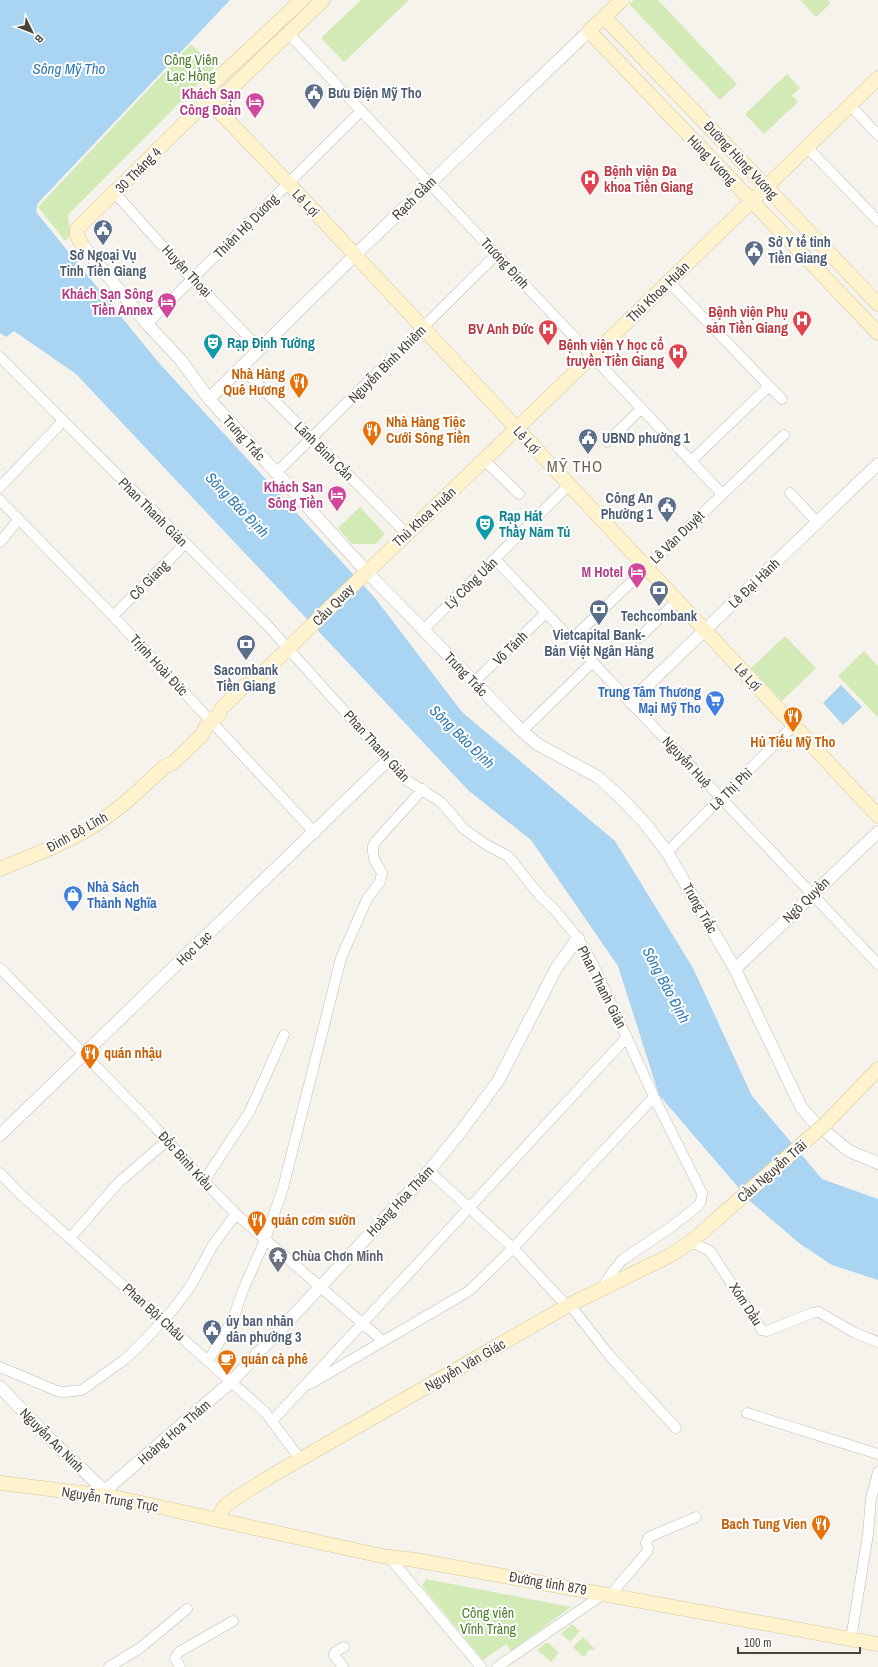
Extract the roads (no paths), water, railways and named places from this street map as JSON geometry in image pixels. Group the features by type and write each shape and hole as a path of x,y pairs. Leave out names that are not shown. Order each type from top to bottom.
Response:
{"main road":[{"name":"30 Tháng 4","path":"208,100 210,86 302,0"},
{"name":"30 Tháng 4","path":"81,243 77,236 77,229 208,100 221,98 323,0"},
{"name":"Rạch Gầm","path":"589,31 622,0"},
{"name":"Đường Hùng Vương","path":"604,17 850,275 876,299"},
{"path":"277,23 288,33"},
{"name":"Hùng Vương","path":"589,31 836,289"},
{"name":"Thủ Khoa Huân","path":"364,574 517,429 878,78"},
{"name":"Lê Lợi","path":"208,100 289,184 878,816"},
{"path":"694,141 709,126"},
{"path":"850,275 836,289 878,333"},
{"name":"Cầu Quay","path":"294,644 364,574"},
{"name":"Đinh Bộ Lĩnh","path":"0,869 75,836 97,823 132,796 164,767 168,758 196,730 212,721 222,708 244,686 251,684 294,644"},
{"name":"Cầu Nguyễn Trãi","path":"717,1219 878,1069"},
{"name":"Nguyễn Văn Giác","path":"220,1520 222,1510 227,1504 300,1459 569,1305 649,1267 691,1242 717,1219"},
{"name":"Nguyễn Trung Trực","path":"0,1483 103,1493 220,1520"},
{"name":"Đường tỉnh 879","path":"220,1520 389,1557 415,1560 608,1594 878,1644"}],"street":[{"name":"Rạch Gầm","path":"209,399 355,255 589,31"},
{"name":"Trương Định","path":"288,33 722,494"},
{"path":"850,105 878,135"},
{"name":"Thiên Hộ Dương","path":"147,324 361,111"},
{"path":"807,148 878,221"},
{"name":"Huyện Thoại","path":"115,193 192,278 259,348"},
{"name":"Trưng Trắc","path":"81,243 147,324 180,358 209,399 364,574 423,630 522,731 537,744 598,777 634,812 667,852 735,969 800,1107 820,1123 849,1151 878,1163"},
{"name":"Nguyễn Bỉnh Khiêm","path":"276,473 497,254"},
{"path":"669,282 782,399"},
{"name":"Phan Thanh Giản","path":"0,357 185,544 294,644 406,780 423,789 441,802 464,828 485,844 508,856 578,938 593,964 654,1097 702,1193 702,1200 693,1211 622,1260 600,1291"},
{"name":"Lãnh Binh Cẩn","path":"241,367 407,534"},
{"path":"691,461 769,386"},
{"path":"608,442 641,409"},
{"path":"0,487 63,421"},
{"name":"Lê Văn Duyệt","path":"571,640 784,435"},
{"path":"484,460 519,494"},
{"name":"Lê Đại Hành","path":"630,702 878,464"},
{"name":"Lý Công Uẩn","path":"423,630 570,485"},
{"path":"790,493 817,522"},
{"name":"Trịnh Hoài Đức","path":"0,500 113,616 314,832"},
{"path":"0,542 19,519"},
{"name":"Cô Giang","path":"113,616 185,544"},
{"name":"Nguyễn Huệ","path":"495,559 878,964"},
{"path":"639,638 677,601"},
{"name":"Võ Tánh","path":"474,682 546,613"},
{"path":"522,731 593,662"},
{"name":"Lê Thị Phỉ","path":"667,852 722,799 793,726"},
{"name":"Học Lạc","path":"0,1135 388,760"},
{"path":"208,1361 233,1320 243,1290 265,1240 283,1188 298,1134 341,958 367,899 380,882 382,873 374,859 373,846 423,789"},
{"name":"Ngô Quyền","path":"735,969 878,832"},
{"name":"Hoàng Hoa Thám","path":"103,1493 231,1382 429,1171 462,1130 498,1081 557,967 578,938"},
{"name":"Đốc Binh Kiều","path":"0,968 168,1140 204,1181 236,1214 383,1341"},
{"path":"204,1181 250,1111 284,1035"},
{"path":"273,1420 627,1037"},
{"path":"300,1390 469,1291 513,1248 654,1097"},
{"path":"70,1238 119,1182 168,1140"},
{"path":"429,1171 513,1248 569,1305 610,1356 676,1428"},
{"name":"Phan Bội Châu","path":"0,1173 19,1193 164,1320 273,1420 300,1459"},
{"path":"0,1367 57,1391 64,1392 82,1390 124,1360 164,1320 190,1287 213,1245 236,1214"},
{"name":"Xóm Dầu","path":"691,1242 710,1251 762,1330 767,1331 812,1313 819,1312 855,1333 878,1342"},
{"name":"Nguyễn An Ninh","path":"0,1387 103,1493"},
{"path":"747,1413 878,1454"},
{"path":"851,1639 873,1535 871,1500 878,1472"},
{"path":"496,1667 608,1594 646,1552 648,1548 646,1542 649,1538 696,1518"},
{"path":"389,1557 481,1667"},
{"path":"109,1667 140,1648 187,1609"},
{"path":"180,1667 175,1658 178,1652 233,1621"},
{"path":"343,1667 334,1655 335,1652 344,1647"}],"water":[{"path":"0,0 230,0 39,202 36,212 159,363 375,598 462,712 615,841 693,968 752,1096 822,1179 878,1199 878,1280 832,1265 799,1243 750,1201 659,1095 618,966 531,840 469,791 76,374 14,331 6,337 0,333"},
{"path":"841,685 862,707 843,725 823,703"}],"place":[{"name":"Bưu Điện Mỹ Tho","path":"314,110"},
{"name":"Khách Sạn Công Đoàn","path":"255,119"},
{"name":"Bệnh viện Đa khoa Tiền Giang","path":"590,196"},
{"name":"Sở Ngoại Vụ Tỉnh Tiền Giang","path":"103,246"},
{"name":"Sở Y tế tỉnh Tiền Giang","path":"754,267"},
{"name":"Khách Sạn Sông Tiền Annex","path":"167,319"},
{"name":"Bệnh viện Phụ sản Tiền Giang","path":"802,337"},
{"name":"BV Anh Đức","path":"548,346"},
{"name":"Rạp Định Tường","path":"213,360"},
{"name":"Bệnh viện Y học cổ truyền Tiền Giang","path":"678,370"},
{"name":"Nhà Hàng Quê Hương","path":"299,399"},
{"name":"Nhà Hàng Tiệc Cưới Sông Tiền","path":"372,447"},
{"name":"UBND phường 1","path":"588,455"},
{"name":"Khách Sạn Sông Tiền","path":"337,512"},
{"name":"Công An Phường 1","path":"667,523"},
{"name":"Rạp Hát Thầy Năm Tú","path":"485,541"},
{"name":"M Hotel","path":"637,589"},
{"name":"Techcombank","path":"659,607"},
{"name":"Vietcapital Bank- Bản Việt Ngân Hàng","path":"599,626"},
{"name":"Sacombank Tiền Giang","path":"246,661"},
{"name":"Trung Tâm Thương Mại Mỹ Tho","path":"715,717"},
{"name":"Hủ Tiếu Mỹ Tho","path":"793,733"},
{"name":"Nhà Sách Thành Nghĩa","path":"73,912"},
{"name":"quán nhậu","path":"90,1070"},
{"name":"quán cơm sườn","path":"257,1237"},
{"name":"Chùa Chơn Minh","path":"278,1273"},
{"name":"ủy ban nhân dân phường 3","path":"212,1346"},
{"name":"quán cà phê","path":"227,1376"},
{"name":"Bach Tung Vien","path":"821,1541"}],"district":[{"name":"MỸ THO","path":"575,466"}],"park label":[{"name":"Công Viên Lạc Hồng","path":"191,68"},
{"name":"Công viên Vĩnh Tràng","path":"488,1622"}],"water label":[{"name":"Sông Mỹ Tho","path":"69,69"},
{"name":"Sông Bảo Định","path":"237,505"},
{"name":"Sông Bảo Định","path":"462,737"},
{"name":"Sông Bảo Định","path":"666,985"}]}
